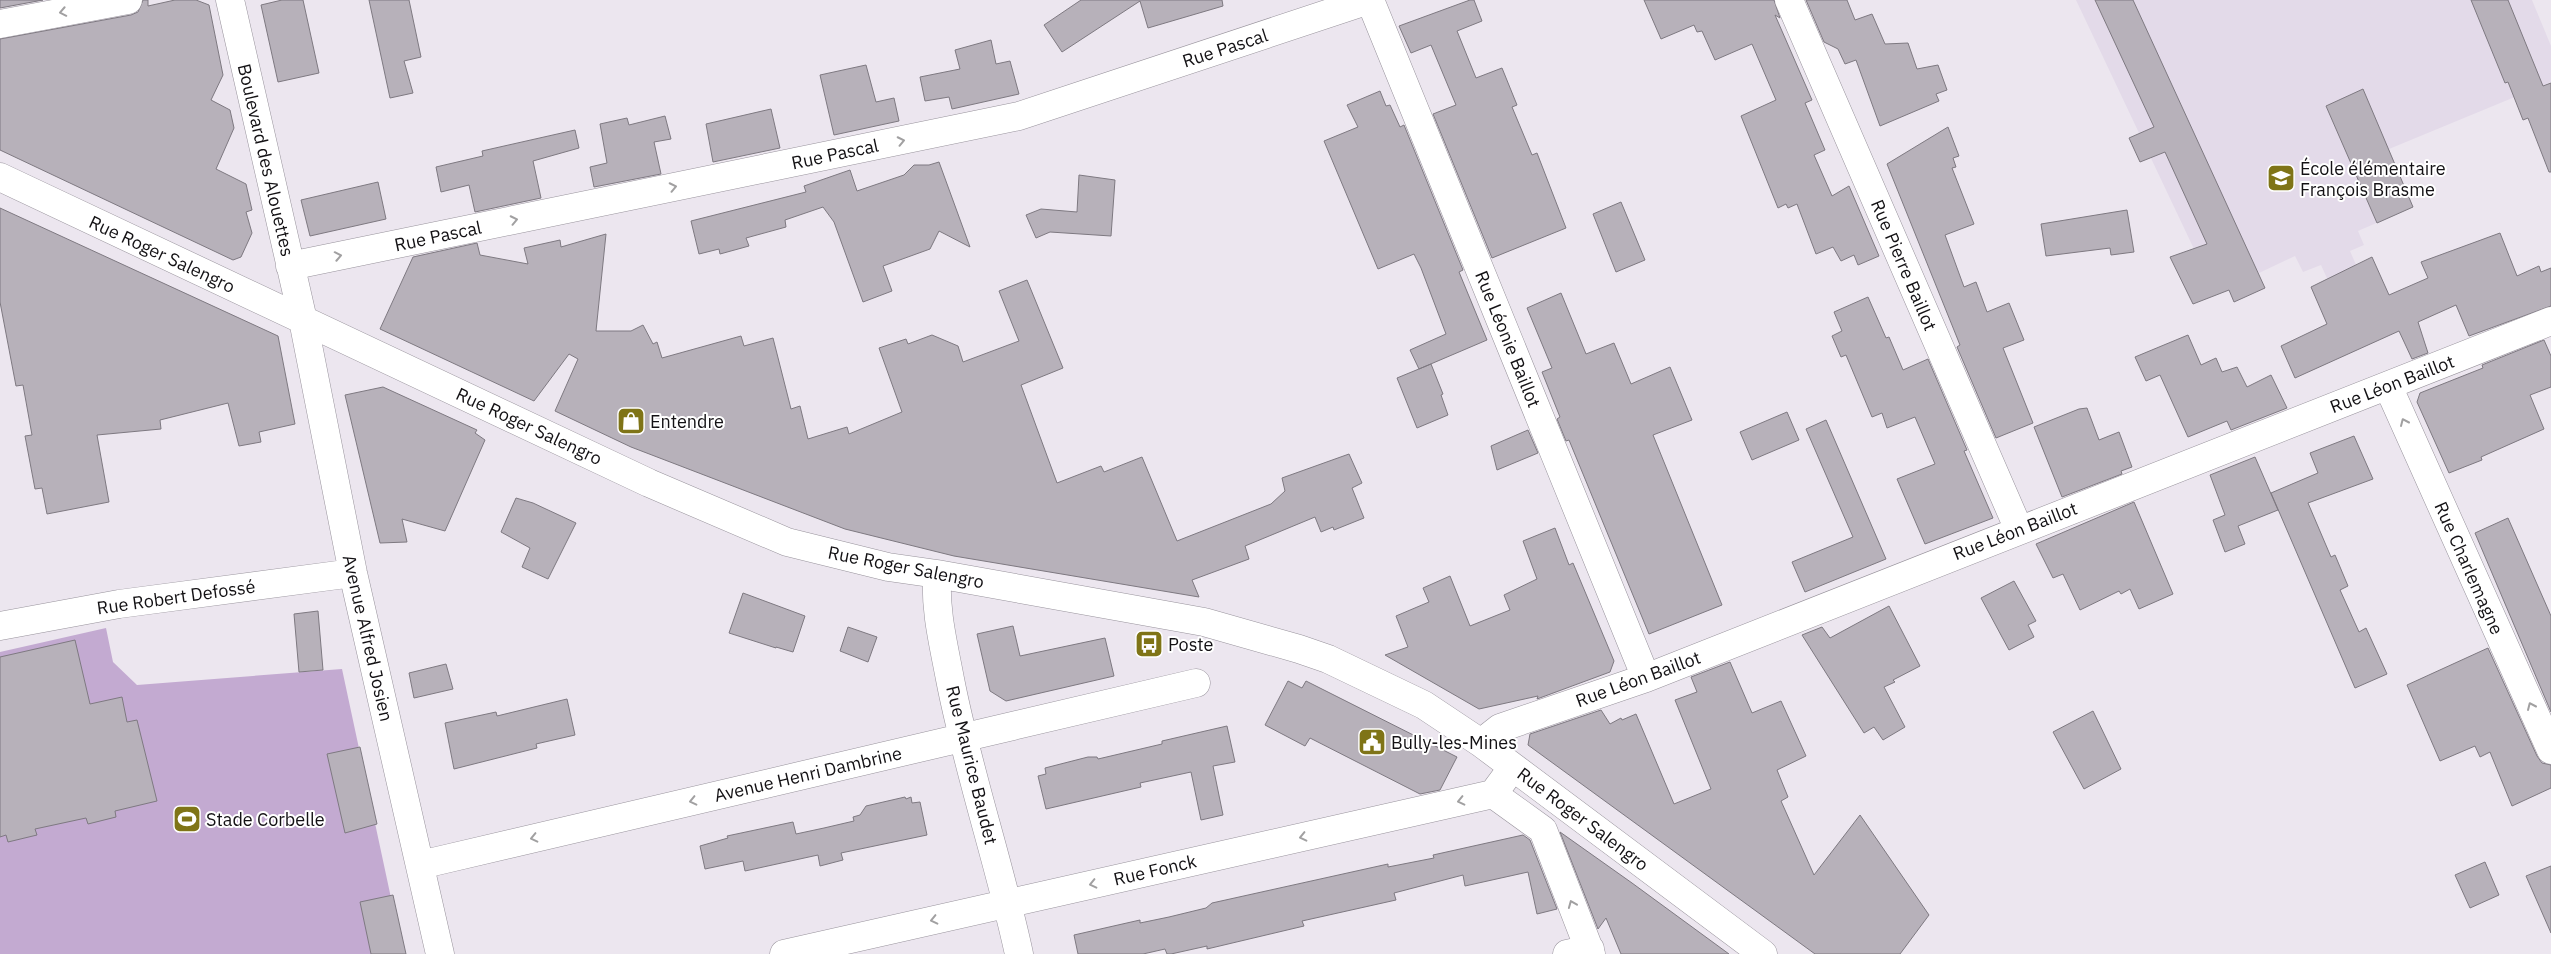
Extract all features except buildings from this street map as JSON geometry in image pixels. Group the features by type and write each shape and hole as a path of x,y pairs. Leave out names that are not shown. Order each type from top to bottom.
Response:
{"street":[{"path":"0,24 128,0"},
{"name":"Boulevard des Alouettes","path":"230,0 303,320"},
{"name":"Rue Pascal","path":"290,266 1019,116 1369,0"},
{"name":"Rue Léonie Baillot","path":"1369,0 1646,678"},
{"name":"Rue Pierre Baillot","path":"1789,0 2019,530"},
{"name":"Rue Roger Salengro","path":"0,177 649,483 787,542 888,567 937,574 1204,622 1328,659 1424,705 1481,743 1763,954"},
{"name":"Avenue Alfred Josien","path":"303,320 353,573 440,954"},
{"name":"Rue Léon Baillot","path":"1481,743 1500,728 1646,678 2551,321"},
{"name":"Rue Charlemagne","path":"2388,386 2551,750"},
{"name":"Rue Robert Defossé","path":"0,626 119,604 353,573"},
{"name":"Rue Maurice Baudet","path":"937,574 936,603 962,738 1008,903 1019,954"},
{"name":"Avenue Henri Dambrine","path":"420,865 1196,683"},
{"path":"1513,766 1493,794 1543,830 1583,952"},
{"name":"Rue Fonck","path":"784,954 1493,794"}],"shaded area":[{"name":"École élémentaire François Brasme","path":"2076,0 2532,0 2551,46 2551,82 2389,149 2413,207 2358,231 2364,245 2350,251 2387,336 2359,349 2321,265 2303,272 2295,256 2259,273 2255,268 2212,287"},
{"name":"Stade Corbelle","path":"106,628 113,662 137,685 342,669 403,954 0,954 0,652"}],"place":[{"name":"École élémentaire François Brasme","path":"2281,178"},
{"name":"Entendre","path":"631,421"},
{"name":"Poste","path":"1149,644"},
{"name":"Bully-les-Mines","path":"1372,742"},
{"name":"Stade Corbelle","path":"187,819"}]}
